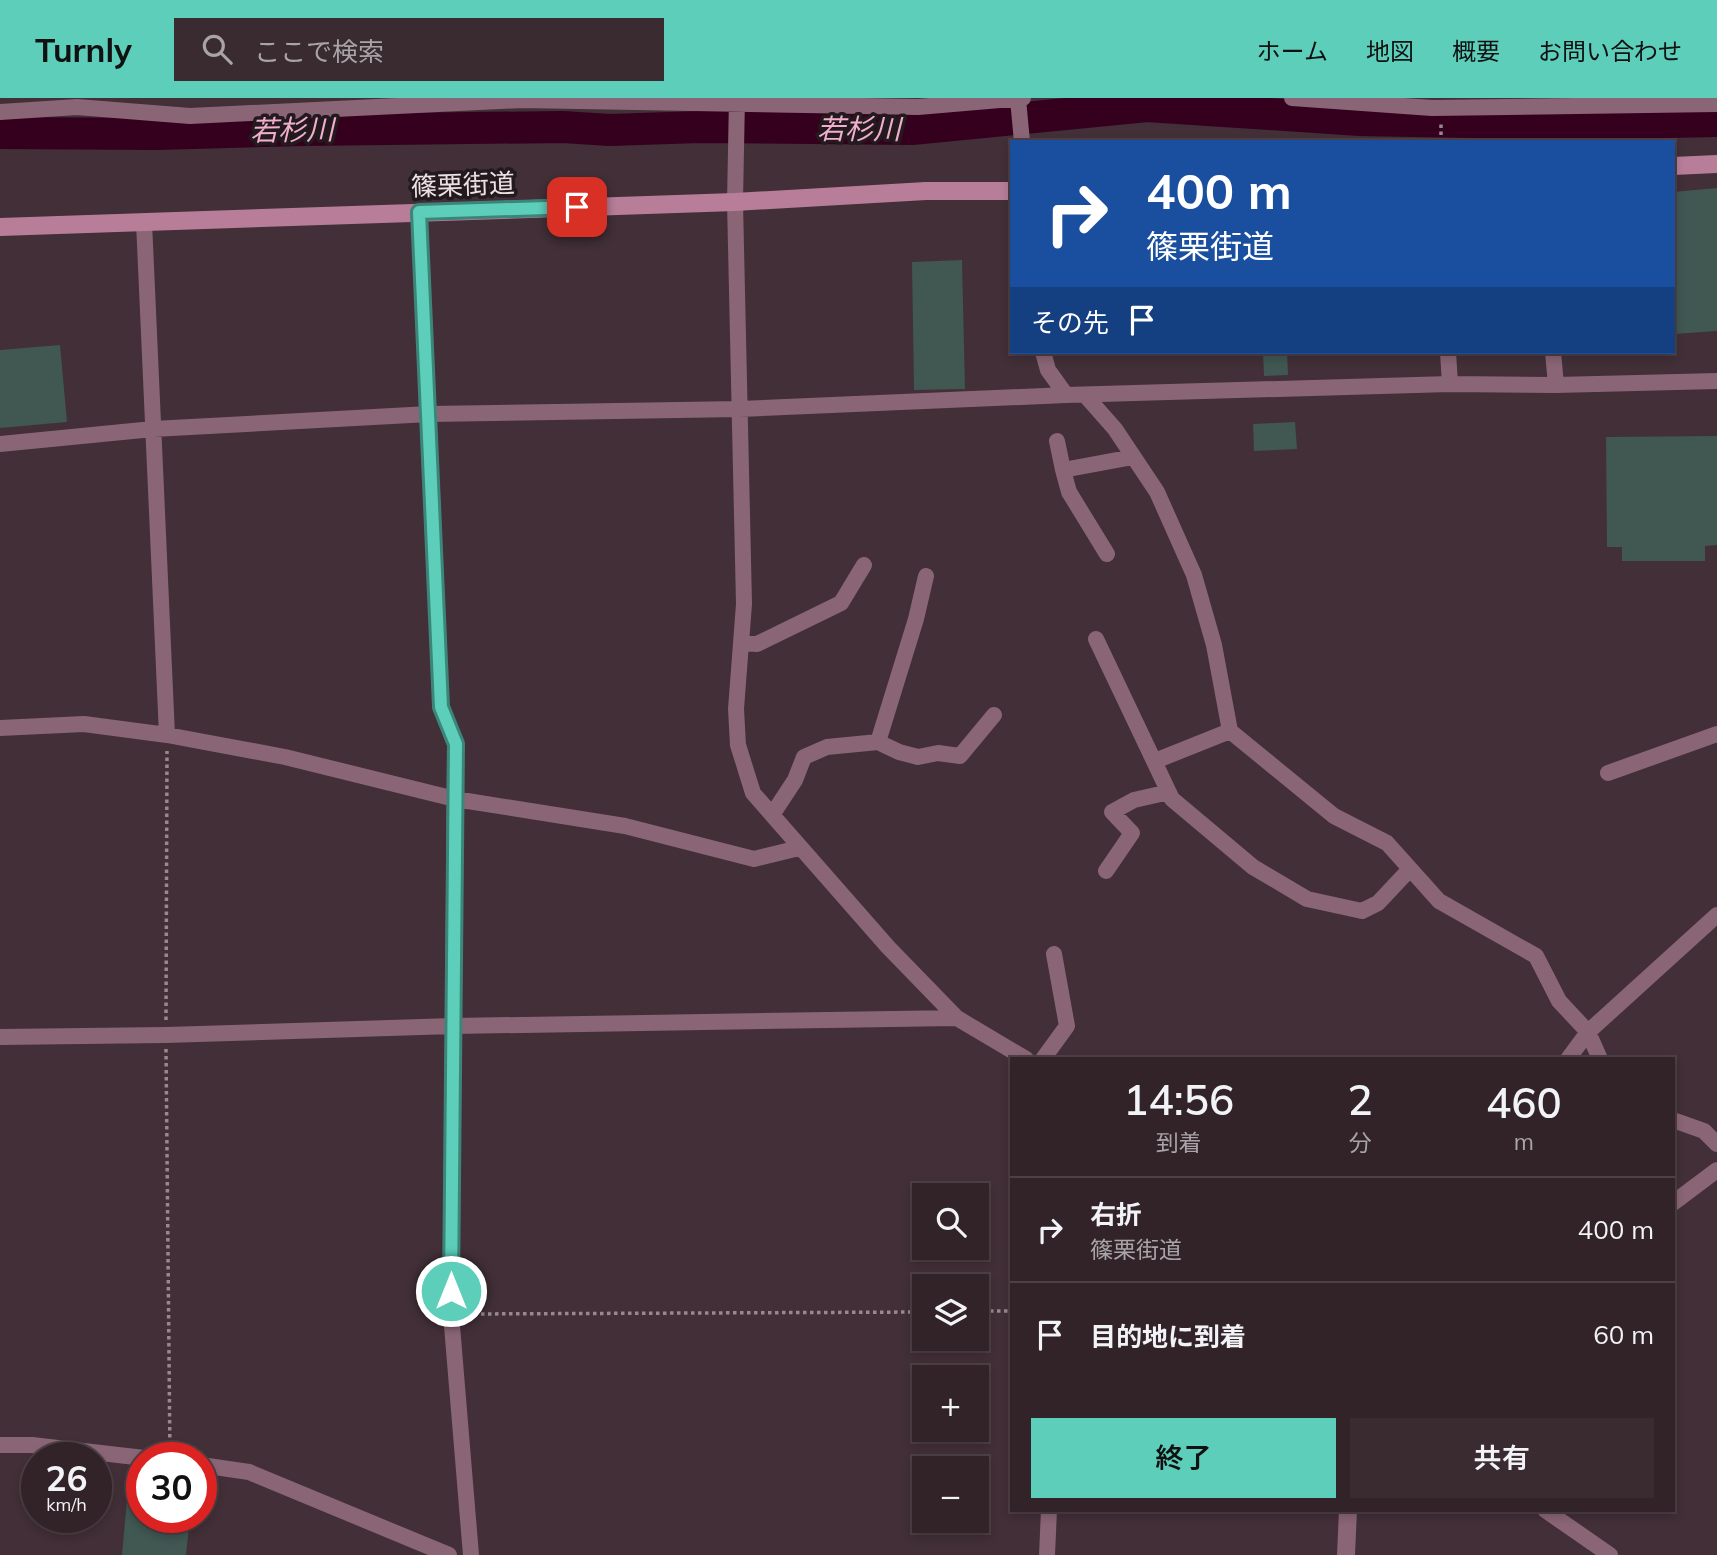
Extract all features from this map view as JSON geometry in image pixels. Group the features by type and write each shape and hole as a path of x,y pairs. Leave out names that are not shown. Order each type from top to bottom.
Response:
{"main road":[{"path":"1675,166 1717,164"},
{"name":"篠栗街道","path":"0,227 735,202 926,191 1010,191"}],"street":[{"path":"0,111 77,107 190,116 521,100 737,101 918,107 1021,98 1022,140"},
{"path":"1292,98 1432,108 1634,101 1717,104"},
{"path":"737,101 735,202 744,604 736,709 738,745 753,793 888,947 957,1017 1023,1057"},
{"path":"419,212 441,707 456,744 451,1314 471,1555"},
{"path":"144,222 167,735"},
{"path":"1044,354 1048,370 1066,395"},
{"path":"1448,354 1450,384"},
{"path":"1553,354 1556,385"},
{"path":"0,444 153,429 429,414 740,409 1066,395 1450,384 1556,385 1717,381"},
{"path":"1084,395 1115,429 1157,492 1194,575 1214,645 1230,731 1334,816 1387,843 1439,901 1536,956 1559,1001 1588,1032 1599,1057"},
{"path":"1057,441 1069,492 1107,554"},
{"path":"1063,470 1133,457"},
{"path":"741,643 757,645 841,603 864,565"},
{"path":"878,742 916,619 926,576"},
{"path":"1096,639 1172,799 1253,867 1307,899 1362,911 1378,904 1410,869"},
{"path":"772,815 795,780 804,757 827,747 878,742 918,757 938,753 960,756 993,715"},
{"path":"0,728 84,724 167,735 285,757 455,799 625,826 754,859 799,848"},
{"path":"1155,761 1230,731"},
{"path":"1608,773 1717,734"},
{"path":"1106,871 1132,833 1112,812 1134,800 1169,792"},
{"path":"1569,1057 1588,1032 1717,915"},
{"path":"1044,1057 1067,1026 1054,954"},
{"path":"0,1037 957,1017"},
{"path":"1675,1121 1704,1131 1717,1144"},
{"path":"1675,1202 1717,1170"},
{"path":"0,1445 126,1456"},
{"path":"217,1467 249,1472 449,1555"},
{"path":"1047,1555 1049,1512"},
{"path":"1346,1555 1348,1512"},
{"path":"1548,1512 1609,1555"}],"path":[{"path":"167,735 166,1035 170,1442"},
{"path":"989,1311 1010,1311"},
{"path":"451,1314 912,1312"}],"building":[{"path":"1717,188 1717,331 1675,334 1675,192"},
{"path":"962,260 965,389 914,390 912,262"},
{"path":"60,345 67,422 0,428 0,350"},
{"path":"1263,354 1287,354 1288,375 1264,376"},
{"path":"1295,422 1297,449 1254,451 1253,424"},
{"path":"1717,436 1717,545 1705,546 1705,561 1622,561 1622,547 1607,547 1606,437"},
{"path":"126,1511 126,1533 188,1533 186,1555 122,1555"}],"waterway":[{"name":"若杉川","path":"0,133 157,134 563,127 610,130 700,127 912,129 1147,106 1360,120 1573,124 1717,121"}],"route":[{"path":"451,1291 456,744 441,707 419,212 577,207"}]}
